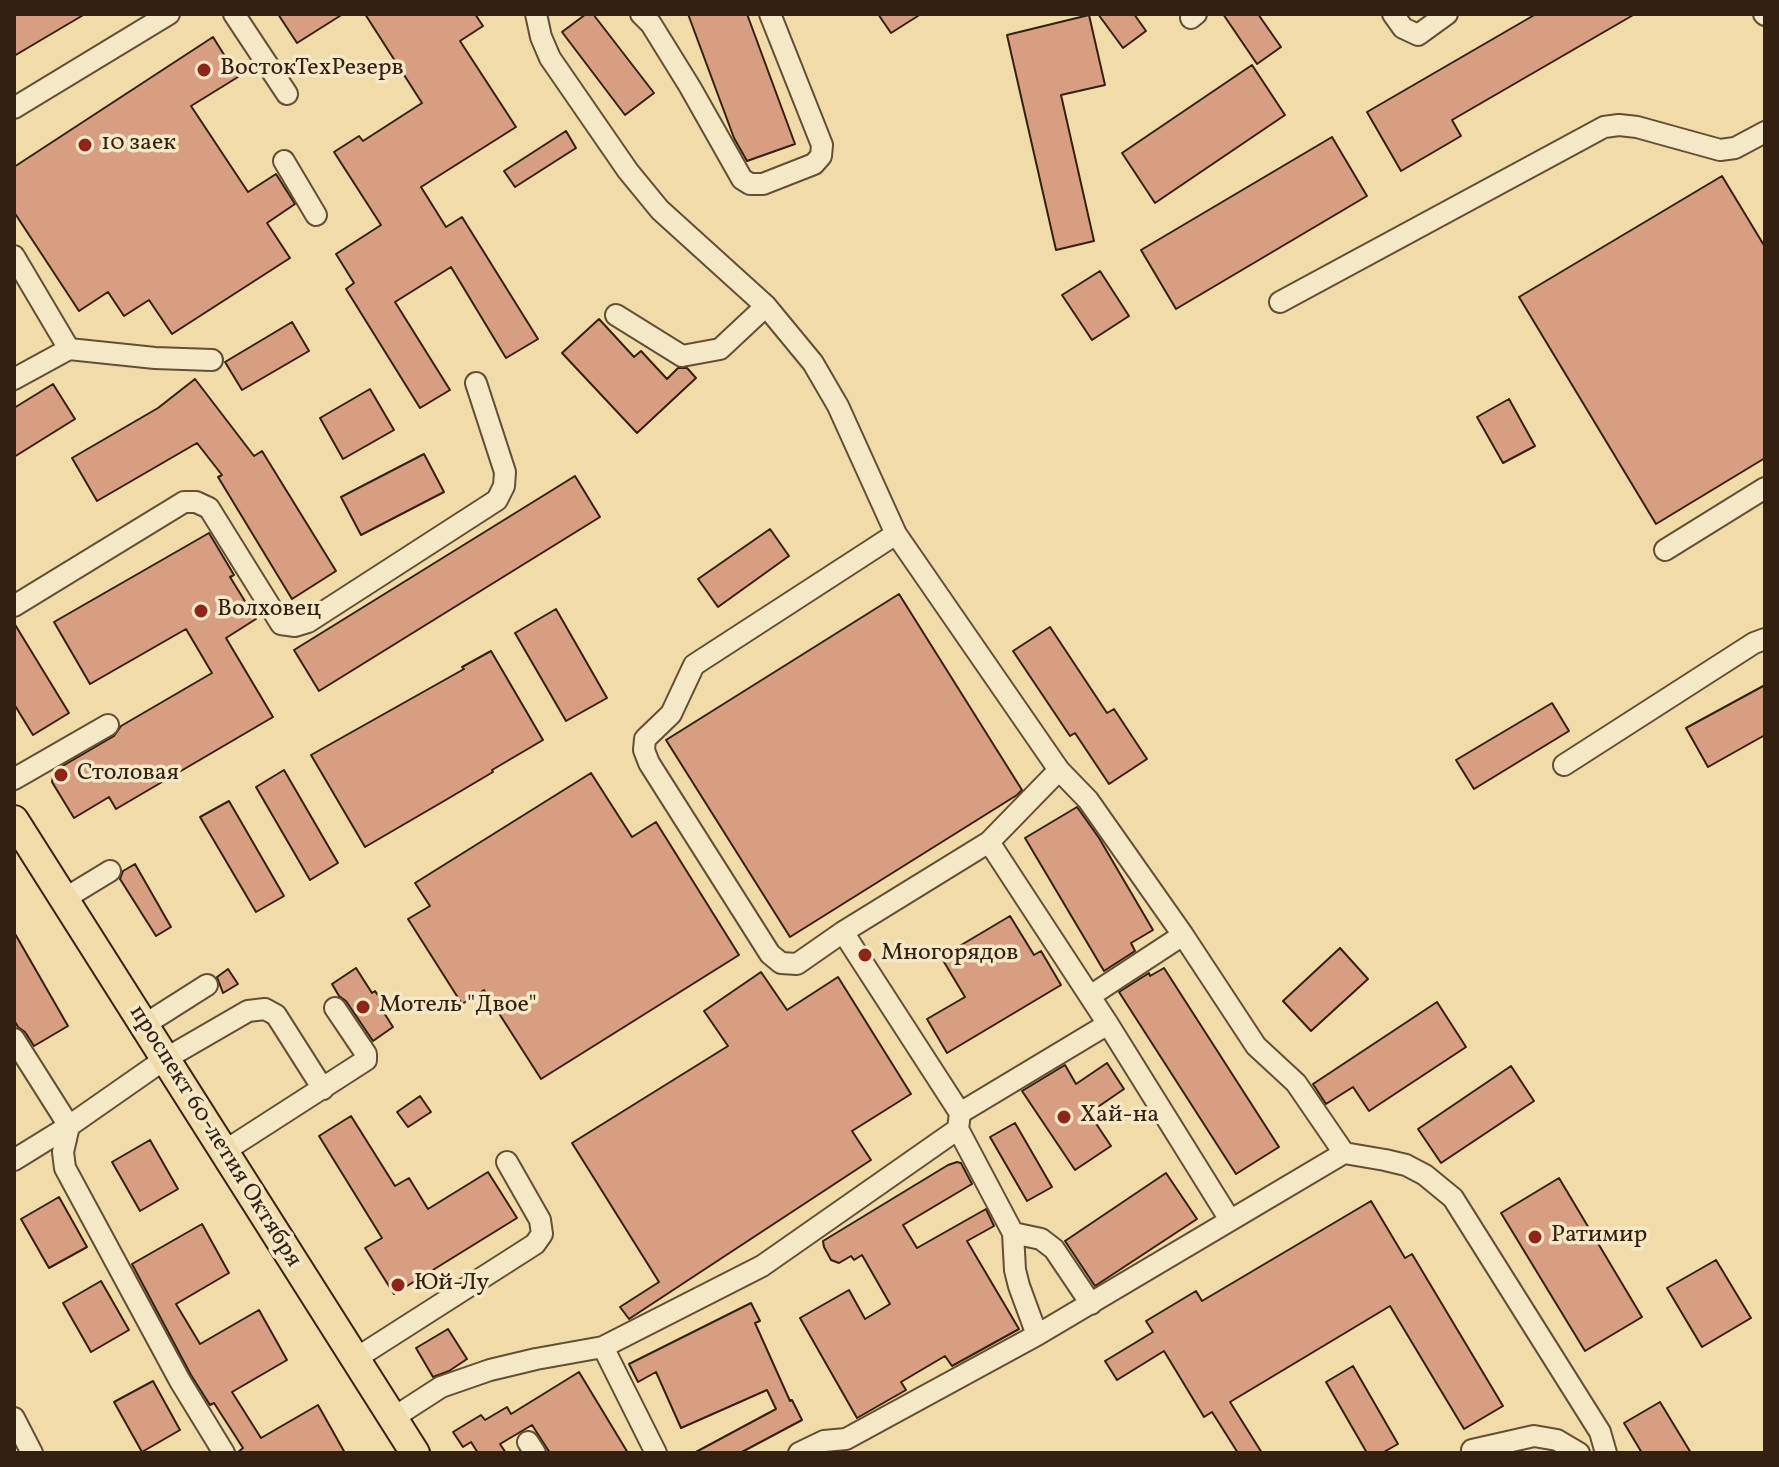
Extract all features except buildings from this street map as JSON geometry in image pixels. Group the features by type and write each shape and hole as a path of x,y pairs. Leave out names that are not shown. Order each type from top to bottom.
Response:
{"highway":[{"name":"проспект 60-летия Октября","path":"14,820 415,1453"}],"street":[{"path":"14,108 169,14"},
{"path":"234,14 287,94"},
{"path":"536,14 550,58 628,171 660,210 766,306 813,363 838,406 896,534 1059,770 1088,800 1183,935 1256,1046 1296,1083 1344,1153"},
{"path":"641,14 651,24 690,87 742,179 750,184 763,184 814,164 821,156 822,145 770,14"},
{"path":"1393,14 1403,28 1418,35 1447,14"},
{"path":"1280,302 1604,127 1637,127 1720,150 1735,148 1765,132"},
{"path":"284,161 316,215"},
{"path":"14,256 69,349"},
{"path":"616,315 682,356 720,349 766,306"},
{"path":"14,379 69,349 212,360"},
{"path":"14,606 184,502 196,502 209,508 281,624 295,626 308,622 497,500 504,486 505,472 476,383"},
{"path":"1665,550 1765,488"},
{"path":"896,534 694,665 671,714 645,739 644,750 649,763 770,954 781,963 797,964 989,842 1059,770"},
{"path":"1564,765 1754,643 1765,639"},
{"path":"14,779 108,725"},
{"path":"989,842 1108,1024 1230,1220"},
{"path":"64,899 110,871"},
{"path":"843,932 959,1121 1013,1233 1015,1270 1037,1335"},
{"path":"1090,996 1183,935"},
{"path":"144,1025 207,985"},
{"path":"223,1152 366,1060 366,1054 335,1008"},
{"path":"14,1160 165,1059 248,1011 265,1009 276,1015 323,1089"},
{"path":"393,1418 441,1387 490,1370 603,1347 762,1266 959,1121 1108,1024"},
{"path":"14,1039 69,1126 63,1152 65,1168 180,1381 224,1453"},
{"path":"799,1453 824,1441 846,1439 1037,1335 1344,1153 1406,1165 1425,1175 1453,1198 1600,1432 1606,1453"},
{"path":"355,1359 535,1244 542,1234 540,1220 507,1162"},
{"path":"1013,1233 1041,1239 1054,1249 1091,1304"},
{"path":"603,1347 656,1453"},
{"path":"14,1418 32,1453"},
{"path":"1472,1450 1534,1436 1557,1440 1579,1453"}],"place":[{"name":"ВостокТехРезерв","path":"204,70"},
{"name":"10 заек","path":"85,145"},
{"name":"Волховец","path":"201,611"},
{"name":"Столовая","path":"61,775"},
{"name":"Многорядов","path":"865,955"},
{"name":"Мотель \"Двое\"","path":"363,1007"},
{"name":"Хай-на","path":"1064,1117"},
{"name":"Ратимир","path":"1535,1237"},
{"name":"Юй-Лу","path":"398,1285"}]}
